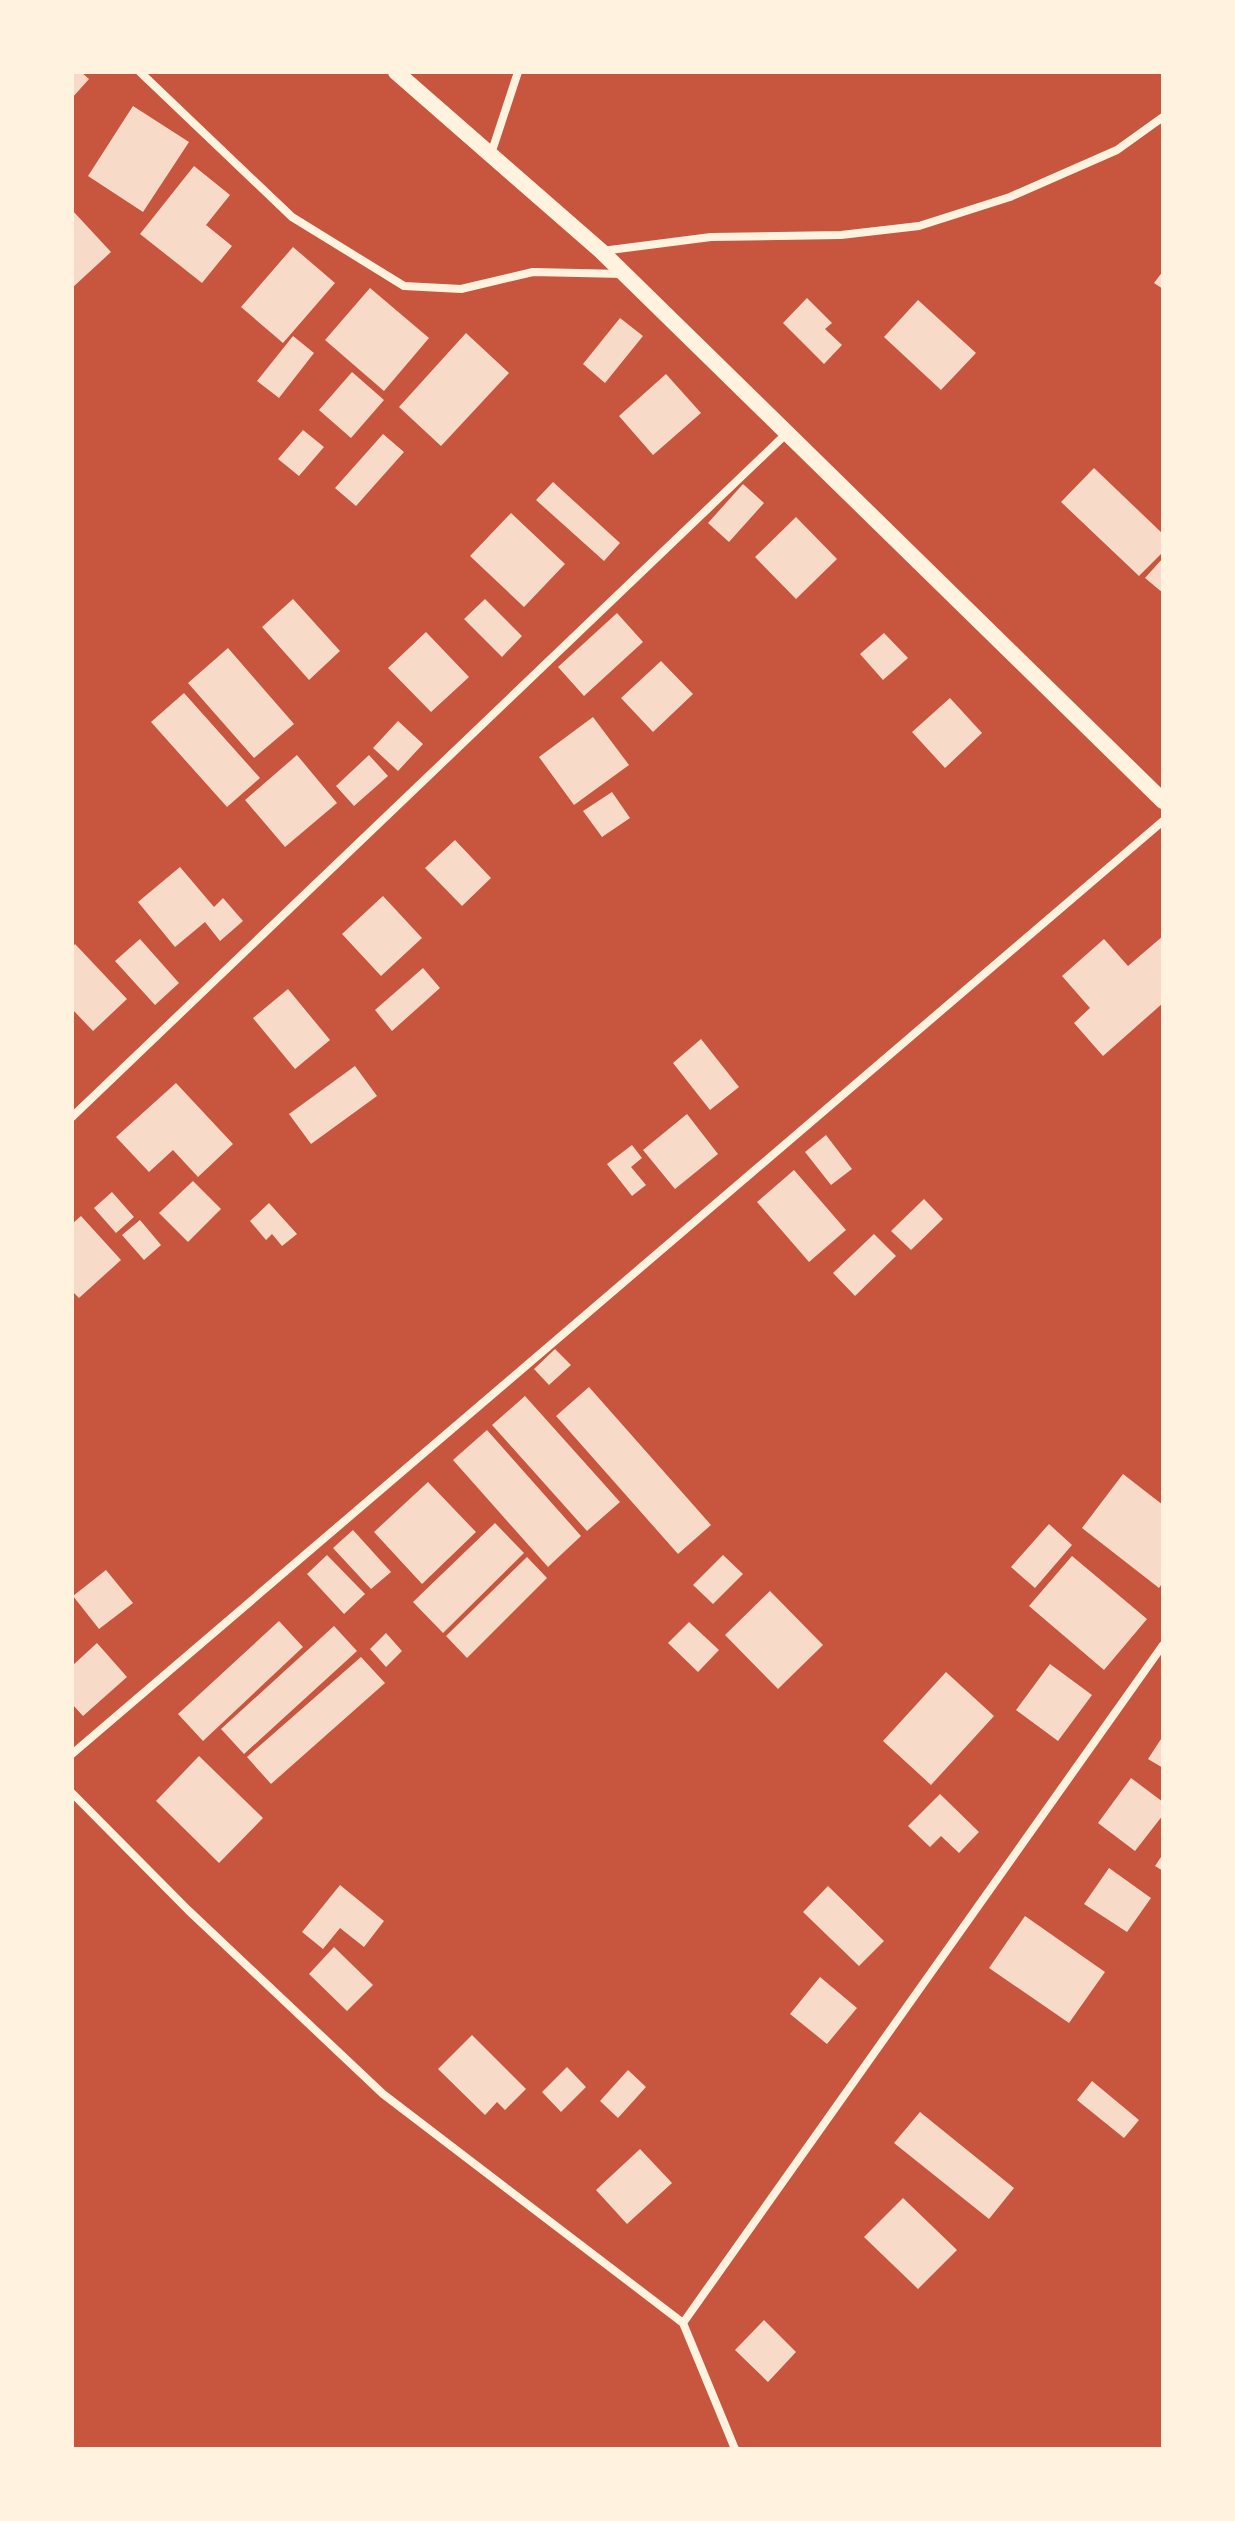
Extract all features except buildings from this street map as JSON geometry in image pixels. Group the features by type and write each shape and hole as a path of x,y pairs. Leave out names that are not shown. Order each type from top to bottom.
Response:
{"main road":[{"path":"396,72 601,251 1163,801"}],"street":[{"path":"140,72 292,217 404,286 461,289 533,272 626,275"},
{"path":"491,154 518,72"},
{"path":"601,251 711,237 841,235 919,226 1010,197 1117,150 1163,117"},
{"path":"72,1117 787,433"},
{"path":"72,1754 1163,821"},
{"path":"683,2323 1163,1645"},
{"path":"72,1793 188,1910 383,2094 683,2323 735,2449"}]}
